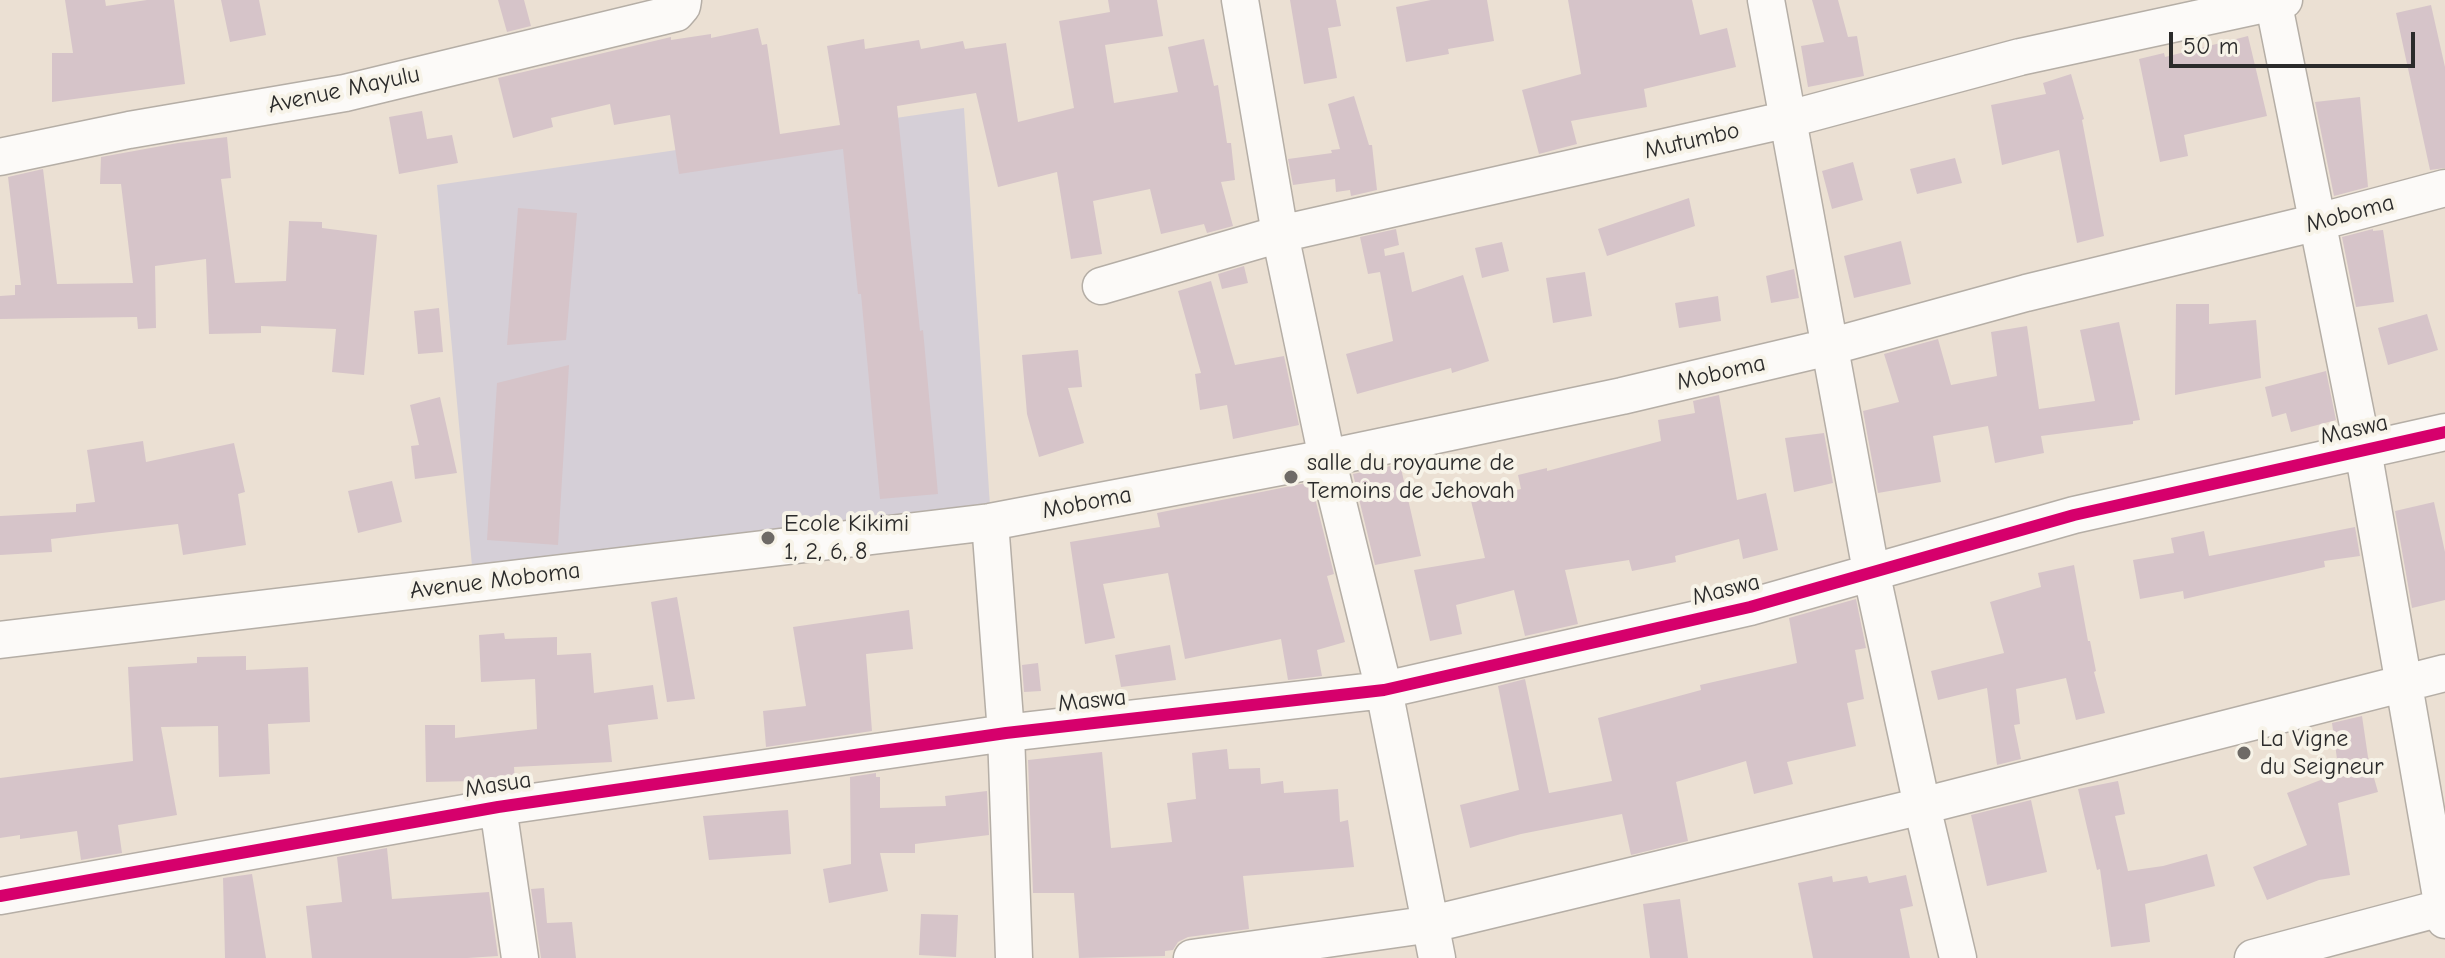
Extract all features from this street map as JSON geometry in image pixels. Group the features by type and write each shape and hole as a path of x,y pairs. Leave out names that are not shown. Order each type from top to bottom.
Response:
{"street":[{"path":"1240,0 1280,234 1327,458 1384,690 1434,941"},
{"path":"1766,0 1871,571 1958,958"},
{"path":"2253,958 2444,911 2363,450 2277,1"},
{"name":"Mutumbo","path":"1101,286 1280,234 1789,119 2020,57 2277,1"},
{"name":"Avenue Mayulu","path":"0,157 129,130 345,93 676,13 682,3"},
{"name":"Moboma","path":"990,522 1327,458 1622,396 1829,347 2026,293 2445,188"},
{"name":"Maswa","path":"1006,733 1384,690 1729,613 2074,515 2445,432"},
{"path":"990,522 1006,733 1014,958"},
{"name":"Avenue Moboma","path":"0,640 990,522"},
{"path":"1192,958 1434,941 1922,806 2445,673"},
{"name":"Masua","path":"0,896 498,807 1006,733"},
{"path":"498,807 520,958"}],"shaded area":[{"path":"964,108 990,506 472,566 437,185"}],"building":[{"path":"65,0 105,0 106,6 174,0 185,84 52,102 52,53 73,53"},
{"path":"221,0 259,0 266,35 230,42"},
{"path":"498,0 524,0 531,26 507,32"},
{"path":"1108,0 1157,0 1163,36 1105,45 1114,103 1178,92 1168,47 1204,39 1214,86 1218,85 1227,143 1231,143 1235,180 1221,182 1233,226 1207,233 1204,224 1161,234 1150,189 1093,201 1102,254 1071,259 1057,172 998,187 976,93 897,106 938,494 880,499 861,294 858,294 843,149 679,174 670,115 614,125 610,104 551,118 553,127 513,138 498,78 671,37 671,40 711,34 711,38 758,28 762,45 767,44 780,134 840,125 827,46 864,39 865,49 919,40 921,49 963,41 965,49 1006,43 1018,122 1074,108 1059,21 1110,12"},
{"path":"1290,0 1336,0 1341,26 1328,28 1337,78 1304,84"},
{"path":"1431,0 1487,0 1494,41 1448,49 1449,54 1406,62 1396,7"},
{"path":"1568,0 1692,0 1700,35 1727,28 1736,67 1644,89 1647,107 1571,121 1577,144 1539,154 1522,90 1581,74"},
{"path":"1812,0 1838,0 1848,37 1857,36 1864,76 1808,87 1801,46 1824,42"},
{"path":"2431,5 2445,67 2445,168 2430,170 2396,13"},
{"path":"2248,36 2267,116 2184,135 2188,156 2160,162 2139,59 2164,53 2165,57"},
{"path":"2071,74 2084,119 2104,236 2077,243 2059,150 2002,165 1991,105 2046,94 2043,83"},
{"path":"1354,96 1369,145 1372,145 1377,190 1351,196 1350,190 1336,192 1335,179 1293,185 1288,159 1332,153 1331,150 1340,149 1328,104"},
{"path":"2360,97 2368,187 2334,196 2315,102"},
{"path":"422,111 427,139 452,135 458,163 399,174 389,117"},
{"path":"227,137 231,178 221,179 235,283 286,281 289,221 322,222 322,228 377,235 364,375 332,372 336,329 261,326 261,333 209,334 206,259 155,266 156,328 138,329 137,317 0,319 0,296 15,295 15,285 21,285 8,177 43,169 57,284 133,283 121,184 100,184 101,157"},
{"path":"1955,158 1962,183 1917,194 1910,169"},
{"path":"1853,162 1863,200 1832,209 1822,171"},
{"path":"1689,198 1695,226 1607,256 1598,229"},
{"path":"518,208 577,213 566,340 507,345"},
{"path":"1396,229 1399,245 1384,249 1385,256 1404,252 1412,292 1463,275 1489,361 1452,373 1451,368 1357,394 1346,354 1393,341 1380,272 1368,274 1360,237"},
{"path":"2373,229 2383,230 2394,302 2356,307 2342,237"},
{"path":"1901,241 1911,284 1854,298 1844,256"},
{"path":"1502,242 1509,271 1482,278 1475,248"},
{"path":"1244,266 1248,283 1222,289 1218,274"},
{"path":"1794,269 1799,298 1771,303 1766,276"},
{"path":"1585,272 1592,316 1553,323 1546,278"},
{"path":"1211,281 1235,365 1284,356 1299,425 1233,439 1227,405 1200,410 1195,374 1201,373 1178,291"},
{"path":"1718,296 1721,321 1679,328 1675,303"},
{"path":"2176,304 2209,304 2209,324 2256,320 2261,378 2175,395"},
{"path":"439,308 443,352 418,354 414,311"},
{"path":"2427,314 2438,350 2388,365 2378,328"},
{"path":"2119,322 2140,420 2133,421 2133,424 2041,436 2044,453 1995,463 1988,426 1933,436 1941,482 1878,493 1863,411 1899,402 1884,354 1938,339 1951,385 1997,376 1991,332 2027,326 2039,409 2095,401 2080,330"},
{"path":"1078,350 1082,387 1068,388 1084,443 1039,457 1027,414 1022,355"},
{"path":"569,365 558,545 487,540 497,383"},
{"path":"2326,371 2336,420 2291,432 2286,413 2272,417 2265,387"},
{"path":"1719,395 1737,500 1766,493 1778,550 1743,559 1739,539 1675,556 1676,562 1632,571 1629,560 1565,570 1578,624 1525,636 1514,590 1456,605 1462,634 1430,641 1414,570 1485,558 1471,501 1521,489 1518,475 1547,468 1547,471 1661,441 1658,420 1695,413 1693,401"},
{"path":"440,397 457,473 415,479 411,446 419,445 410,405"},
{"path":"1824,433 1833,483 1794,492 1785,438"},
{"path":"143,441 146,462 234,443 245,492 238,494 246,545 183,555 178,524 51,539 52,552 0,555 0,516 76,512 76,504 95,502 87,450"},
{"path":"1400,464 1421,556 1375,565 1353,474"},
{"path":"392,481 402,522 358,533 348,491"},
{"path":"1311,482 1334,574 1327,576 1345,642 1317,650 1322,676 1288,680 1281,639 1185,659 1168,573 1103,584 1115,638 1085,644 1070,542 1160,527 1157,513"},
{"path":"2434,502 2445,552 2445,600 2412,608 2395,511"},
{"path":"2355,527 2360,556 2324,561 2325,567 2184,599 2183,591 2140,599 2133,560 2174,553 2171,538 2204,531 2209,556"},
{"path":"2074,565 2105,713 2076,720 2066,678 2016,689 2020,724 2014,725 2021,759 1997,765 1987,688 1938,700 1931,671 2004,653 1990,602 2041,587 2038,573"},
{"path":"677,597 695,699 667,702 651,602"},
{"path":"1856,599 1866,648 1855,650 1864,699 1847,703 1856,746 1787,762 1793,784 1754,794 1746,761 1676,782 1688,841 1631,855 1622,814 1521,834 1470,848 1460,805 1519,790 1498,686 1525,679 1549,793 1612,781 1598,718 1701,690 1700,685 1797,663 1789,618"},
{"path":"909,610 913,649 866,654 872,731 766,747 763,711 806,706 793,627"},
{"path":"504,633 505,639 557,637 557,655 591,653 594,693 653,685 658,719 608,725 612,762 514,767 515,781 474,785 474,781 426,782 425,725 455,725 455,738 537,729 535,679 481,682 479,635"},
{"path":"1170,645 1176,680 1121,687 1115,655"},
{"path":"246,656 246,670 308,667 310,722 268,724 270,774 219,777 218,726 161,727 177,815 118,825 122,853 81,860 77,831 20,839 20,835 0,838 0,778 133,761 128,667 197,663 197,657"},
{"path":"1038,663 1041,691 1024,692 1022,665"},
{"path":"2362,716 2368,757 2378,792 2338,803 2350,875 2319,880 2267,900 2253,867 2307,845 2287,793 2331,776 2329,768 2338,766 2332,723"},
{"path":"1227,749 1229,769 1260,768 1261,784 1283,781 1284,793 1338,789 1340,822 1348,820 1354,867 1243,876 1249,929 1188,937 1178,942 1173,950 1165,951 1165,956 1079,958 1074,893 1033,893 1028,760 1102,752 1111,848 1172,842 1167,803 1196,799 1192,753"},
{"path":"876,773 876,777 880,777 880,808 946,806 945,796 987,791 989,835 915,844 915,853 880,853 888,891 829,903 823,869 851,864 850,777"},
{"path":"2118,781 2125,814 2115,816 2128,871 2163,866 2207,854 2215,886 2145,904 2150,942 2111,947 2100,869 2097,870 2078,789"},
{"path":"2031,800 2047,872 1987,886 1971,815"},
{"path":"788,810 791,854 709,860 703,816"},
{"path":"387,848 392,899 489,892 498,956 312,958 306,906 342,902 337,857"},
{"path":"252,874 266,958 225,958 223,878"},
{"path":"1906,875 1913,906 1900,909 1910,958 1813,958 1798,883 1832,876 1833,882 1867,876 1869,883"},
{"path":"544,888 547,923 572,922 576,958 541,958 531,889"},
{"path":"1680,899 1688,958 1650,958 1643,904"},
{"path":"921,914 958,915 956,957 919,955"}],"cycle path":[{"path":"0,896 498,807 1006,733 1384,690 1750,607 2074,515 2445,432"}],"place":[{"name":"salle du royaume de Temoins de Jehovah","path":"1291,477"},
{"name":"Ecole Kikimi 1, 2, 6, 8","path":"768,538"},
{"name":"La Vigne du Seigneur","path":"2244,753"}]}
